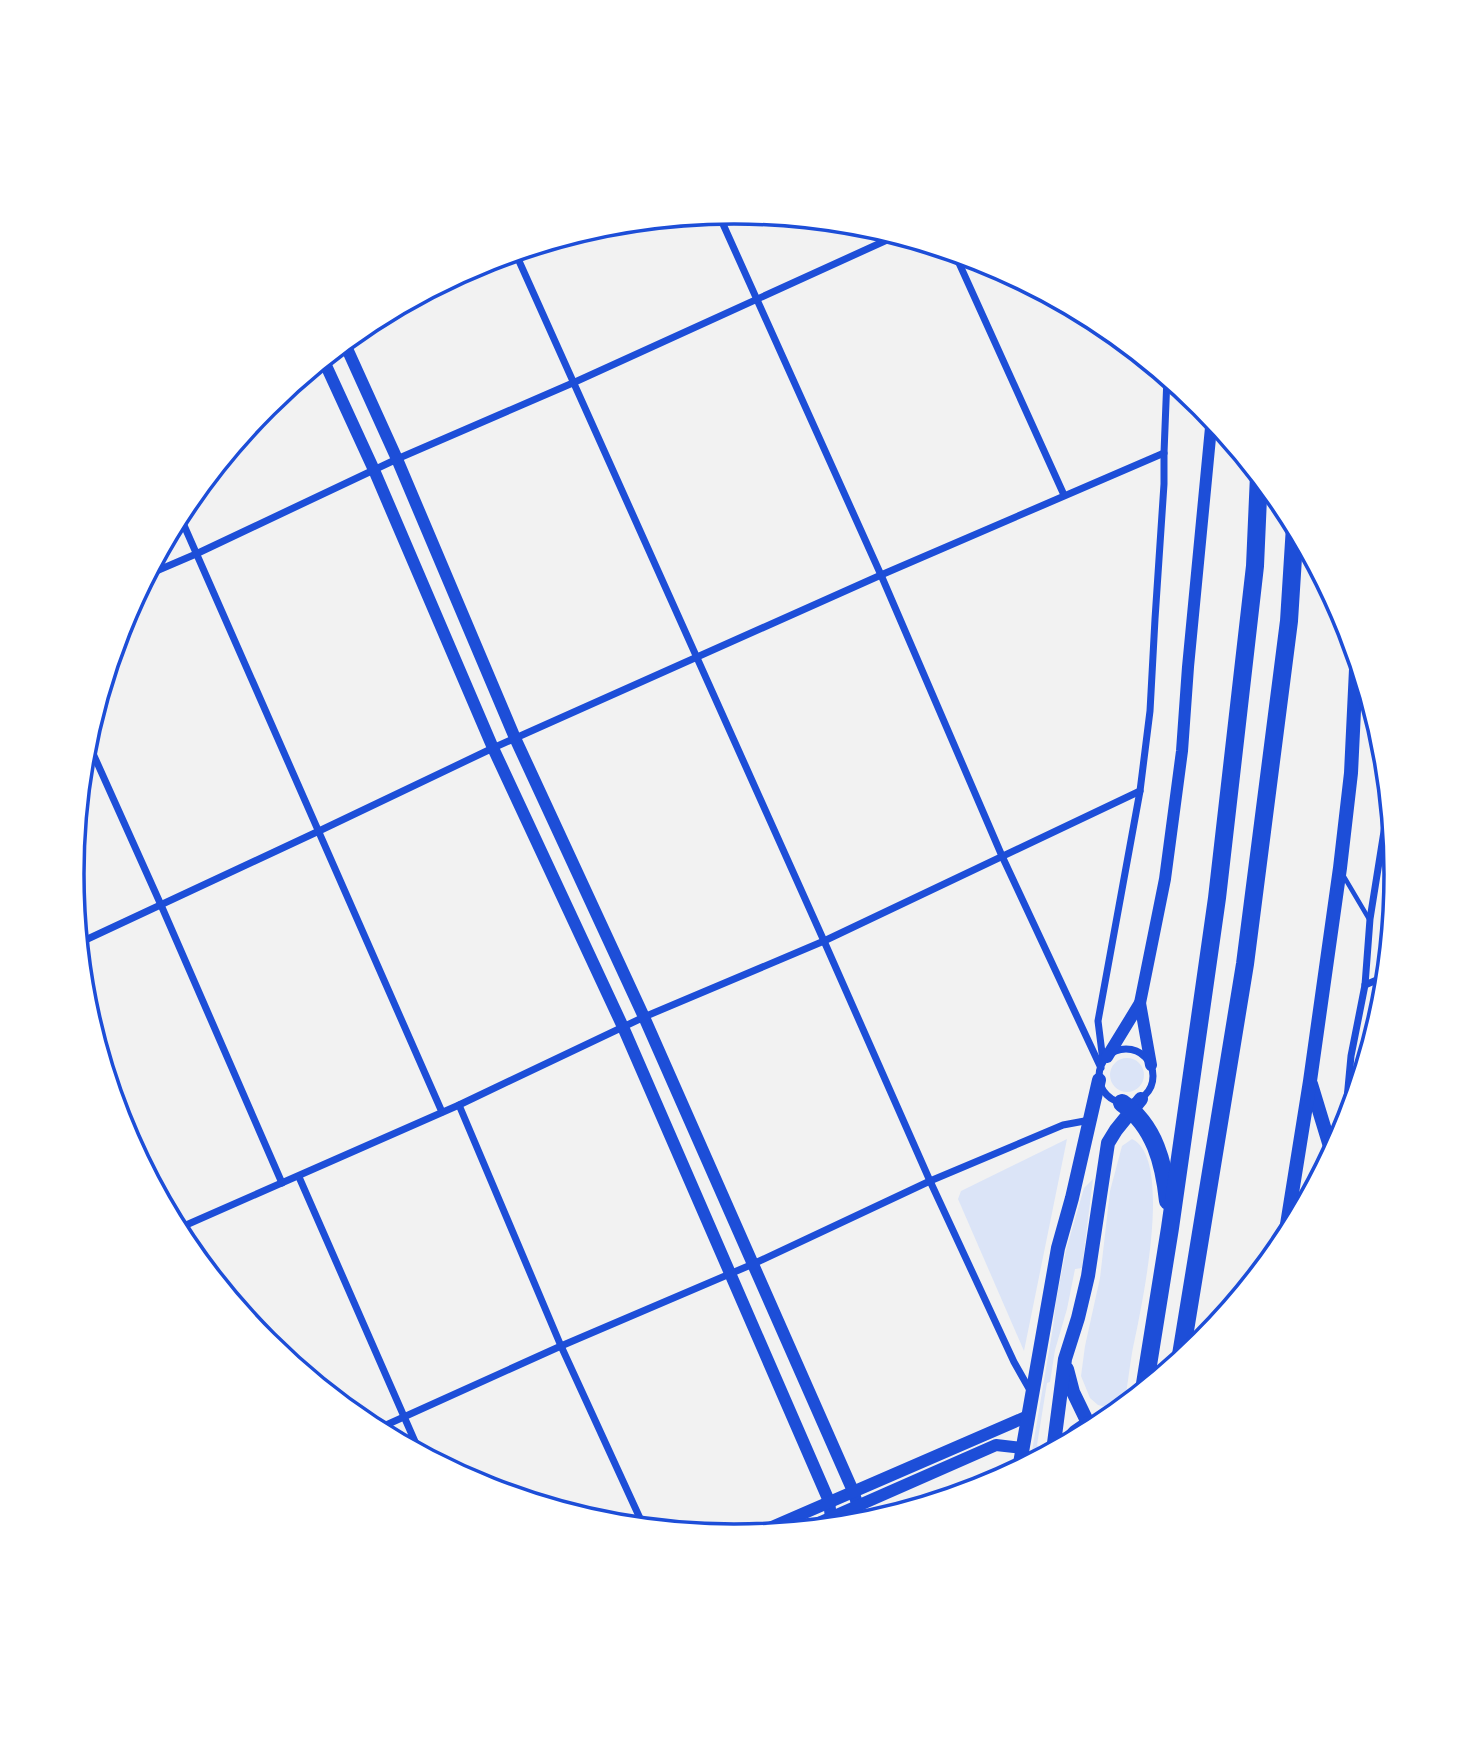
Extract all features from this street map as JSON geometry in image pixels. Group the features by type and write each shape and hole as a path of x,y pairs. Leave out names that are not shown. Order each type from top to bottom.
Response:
{"highway":[{"path":"1146,1377 1217,898 1255,566 1258,490"},
{"path":"1183,1345 1245,964 1289,621 1294,544"},
{"path":"1132,1104 1152,1136 1161,1158 1170,1227"}],"main road":[{"path":"1289,1211 1340,868 1351,774 1357,688"},
{"path":"1020,1457 1058,1248 1103,1067"},
{"path":"1310,1081 1328,1139"},
{"path":"1055,1439 1065,1359 1088,1276 1108,1143 1132,1104"},
{"path":"1116,1130 1138,1128 1152,1136"},
{"path":"1065,1359 1073,1392 1090,1417"}],"street":[{"path":"723,224 881,575 1002,856 1103,1067"},
{"path":"161,569 884,242"},
{"path":"519,260 930,1181 1014,1362 1032,1393"},
{"path":"960,264 1064,495"},
{"path":"348,351 515,738 644,1017 858,1506"},
{"path":"327,367 374,470 493,748 623,1027 731,1273 829,1501 831,1516"},
{"path":"1140,1003 1154,1080 1147,1094 1132,1104 1107,1096 1101,1086 1103,1067 1098,1021 1140,791 1150,711 1164,484 1167,388"},
{"path":"1103,1067 1140,1003 1165,879 1182,751 1211,432"},
{"path":"88,939 515,738 1164,453"},
{"path":"185,527 442,1112"},
{"path":"95,757 282,1184"},
{"path":"187,1225 459,1105 644,1017 824,941 1140,791"},
{"path":"1349,1087 1351,1055 1365,985 1370,919 1383,837"},
{"path":"1365,985 1375,980"},
{"path":"1103,1067 1120,1049 1131,1049 1145,1056 1151,1065"},
{"path":"459,1105 561,1346 639,1517"},
{"path":"389,1424 561,1346 753,1264 930,1181 1063,1125 1090,1120"},
{"path":"299,1177 414,1440"},
{"path":"782,1522 1028,1416"},
{"path":"844,1514 996,1445 1022,1448"}],"lane":[{"path":"1340,868 1370,919"}],"shaded area":[{"path":"1127,1058 1139,1063 1144,1075 1139,1087 1127,1092 1115,1087 1110,1075 1115,1063"},
{"path":"1067,1139 1024,1351 958,1199 961,1191"},
{"path":"1132,1139 1145,1152 1151,1175 1151,1239 1126,1393 1106,1407 1098,1405 1090,1398 1081,1376 1100,1278 1110,1191 1122,1146"},
{"path":"1093,1179 1082,1268 1075,1269 1050,1382 1047,1383 1037,1445 1039,1447 1032,1451 1066,1250 1084,1188"}]}
